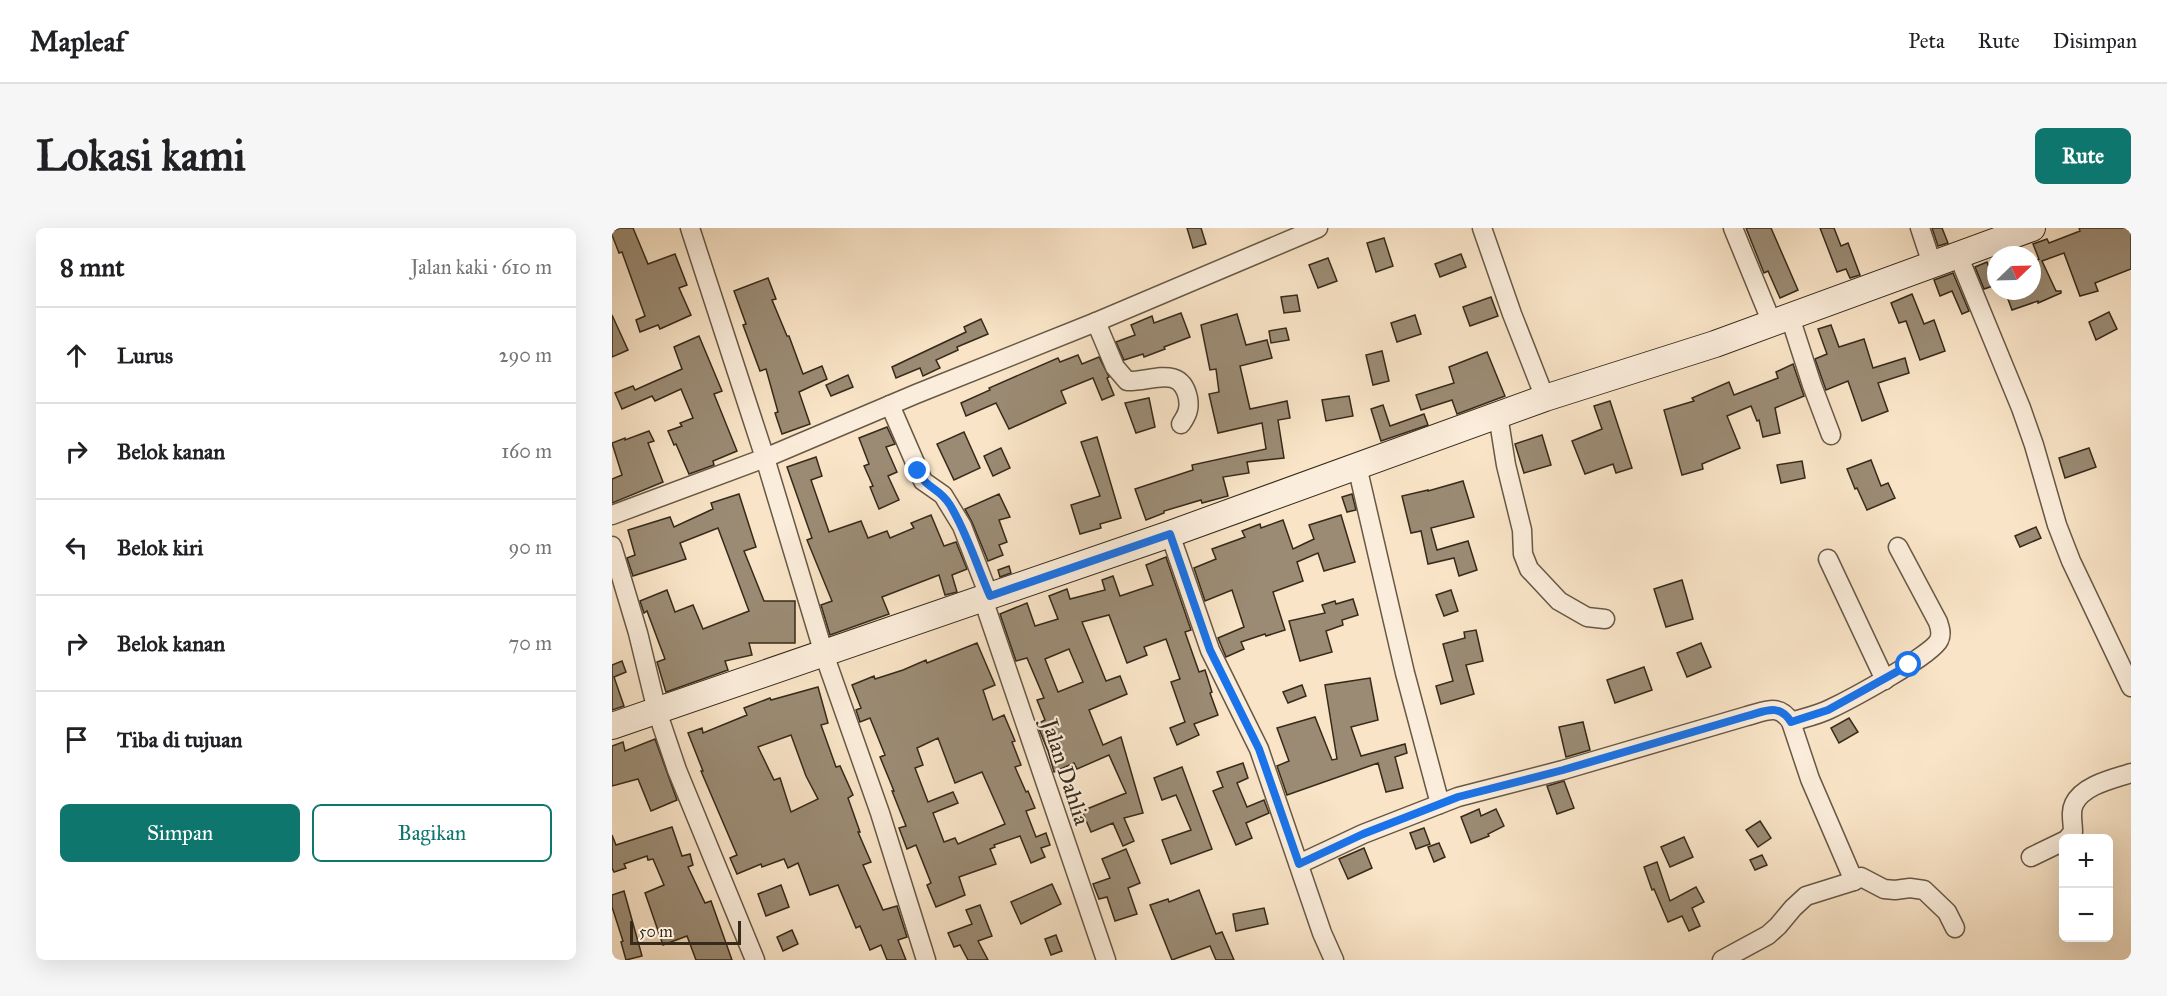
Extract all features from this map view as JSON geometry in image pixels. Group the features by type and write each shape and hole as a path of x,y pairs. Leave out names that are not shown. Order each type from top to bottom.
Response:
{"main road":[{"path":"612,726 1170,534 1545,398 1715,344 2032,228"}],"street":[{"path":"690,228 765,458 824,654 880,813 926,960"},
{"path":"1482,228 1545,398"},
{"path":"1733,228 1812,385 1831,435"},
{"path":"1920,228 1932,264"},
{"path":"612,515 765,458 1315,229"},
{"path":"1958,255 2021,408 2057,525 2071,561 2131,687"},
{"path":"1096,322 1115,367 1127,381 1169,376 1180,380 1190,406 1186,417 1180,424"},
{"name":"Jalan Dahlia","path":"890,405 922,481 943,495 962,526 1106,960"},
{"path":"1498,415 1506,465 1522,530 1523,554 1529,569 1559,601 1587,616 1605,619"},
{"path":"1357,466 1405,673 1440,804"},
{"path":"1170,534 1210,650 1259,749 1322,933 1334,960"},
{"path":"612,546 638,633 657,711 677,770 754,960"},
{"path":"1791,722 1828,710 1885,680 1936,646 1941,634 1938,622 1898,547"},
{"path":"1828,559 1885,680"},
{"path":"1299,864 1363,834 1458,797 1563,770 1747,716 1777,710 1786,715 1791,722 1807,771 1854,881"},
{"path":"2071,834 2073,804 2083,794 2103,782 2131,773"},
{"path":"2031,857 2059,843"},
{"path":"1722,960 1768,935 1806,896 1861,877 1888,890 1910,888 1924,890 1947,912 1955,928"}],"building":[{"path":"620,228 633,228 648,264 675,254 687,285 679,288 691,315 660,329 658,325 640,332 636,320 645,316 622,252 619,253 612,235 612,231"},
{"path":"1187,228 1201,228 1206,244 1193,248"},
{"path":"1746,228 1771,228 1798,290 1780,298 1768,271 1764,273"},
{"path":"1820,228 1834,228 1841,246 1848,243 1860,275 1850,278 1846,269 1837,272"},
{"path":"1932,228 1942,228 1948,243 1938,246"},
{"path":"2079,228 2131,228 2131,269 2095,283 2098,291 2080,296 2064,253 2042,261 2056,291 2061,291 2061,293 2038,303 2038,301 2012,310 2008,300 2041,300 2041,246 2033,244 2047,239 2049,243 2080,231"},
{"path":"1384,238 1393,266 1376,272 1367,243"},
{"path":"1461,254 1466,267 1440,277 1435,264"},
{"path":"1328,258 1337,281 1318,288 1309,265"},
{"path":"1987,262 1987,288 1984,289 1975,267"},
{"path":"1953,273 1969,311 1962,314 1952,291 1940,296 1934,280"},
{"path":"768,278 776,299 772,300 803,374 822,366 827,379 799,392 810,424 782,434 766,369 760,371 743,325 746,324 734,291"},
{"path":"1912,294 1924,324 1934,320 1945,351 1920,360 1906,321 1899,323 1891,303"},
{"path":"1297,295 1300,311 1284,313 1281,297"},
{"path":"1491,297 1498,316 1470,326 1463,307"},
{"path":"2109,312 2117,329 2096,340 2089,322"},
{"path":"1181,313 1190,337 1144,357 1143,354 1124,360 1116,342 1135,335 1131,325 1152,316 1154,323"},
{"path":"1237,314 1246,345 1267,340 1272,358 1240,366 1250,409 1287,401 1290,418 1278,420 1284,458 1247,462 1249,473 1223,477 1228,496 1202,503 1201,500 1164,511 1146,520 1135,489 1193,470 1192,465 1266,449 1262,423 1218,433 1209,394 1219,392 1216,369 1210,370 1201,325"},
{"path":"612,315 628,350 612,357"},
{"path":"1415,315 1421,334 1397,342 1391,323"},
{"path":"981,319 988,334 957,347 958,350 936,360 940,368 923,376 920,368 896,378 892,367 966,332 964,327"},
{"path":"1831,325 1839,347 1864,339 1873,368 1905,358 1909,373 1878,383 1888,411 1862,421 1848,381 1826,390 1815,359 1827,354 1818,329"},
{"path":"1286,328 1289,340 1271,343 1269,331"},
{"path":"699,336 722,391 714,394 737,451 713,461 714,465 689,474 668,431 682,426 680,423 693,418 681,389 655,401 652,396 622,409 615,393 633,386 635,390 682,369 674,347"},
{"path":"1382,351 1389,381 1373,385 1366,355"},
{"path":"1487,352 1505,396 1457,414 1452,400 1421,410 1416,395 1454,383 1449,367"},
{"path":"1078,355 1082,364 1099,357 1109,377 1107,378 1114,395 1102,400 1093,378 1061,391 1066,403 1009,429 996,403 966,416 961,403 990,390 989,388 1058,358 1060,362"},
{"path":"1793,364 1804,396 1775,408 1780,433 1763,437 1759,420 1757,421 1751,406 1727,416 1740,448 1702,464 1703,469 1682,475 1664,410 1694,401 1692,398 1729,382 1734,395 1778,378 1776,372"},
{"path":"848,375 853,387 831,396 826,385"},
{"path":"1349,396 1353,416 1326,421 1322,400"},
{"path":"1149,398 1155,427 1136,433 1125,403"},
{"path":"1610,401 1632,468 1616,473 1613,464 1585,474 1572,441 1602,429 1594,406"},
{"path":"1383,405 1390,426 1424,414 1428,425 1381,441 1371,409"},
{"path":"887,427 895,444 886,447 897,472 888,476 899,500 879,509 870,487 873,486 864,466 869,464 859,438"},
{"path":"649,431 654,441 648,443 663,482 612,503 612,479 622,475 612,443"},
{"path":"964,432 980,468 954,480 937,444"},
{"path":"1542,435 1551,465 1524,473 1515,444"},
{"path":"1097,437 1121,518 1100,524 1101,528 1080,534 1071,505 1100,496 1081,442"},
{"path":"1001,448 1010,468 993,476 984,456"},
{"path":"2089,448 2096,467 2065,478 2059,458"},
{"path":"816,457 822,476 811,480 829,532 861,521 868,538 887,531 890,538 914,528 911,523 931,515 944,546 956,542 967,569 952,575 957,592 945,595 939,575 882,597 889,614 830,635 821,605 832,601 807,540 812,538 787,467"},
{"path":"1871,460 1881,486 1888,483 1895,498 1867,510 1847,469"},
{"path":"1802,461 1805,478 1781,483 1777,465"},
{"path":"1463,481 1474,517 1431,528 1437,550 1468,541 1477,570 1459,576 1454,558 1428,564 1421,531 1411,533 1402,496"},
{"path":"739,494 756,547 744,551 764,601 795,601 795,643 749,643 752,655 725,661 728,670 666,692 657,662 665,659 647,611 644,613 640,601 667,590 675,612 693,605 703,629 749,611 718,528 680,543 686,559 633,576 627,558 635,555 628,530 670,517 674,527 713,509 711,503"},
{"path":"999,494 1010,517 999,520 1007,542 999,545 1003,555 988,561 965,509"},
{"path":"1352,494 1356,510 1347,512 1342,497"},
{"path":"1341,515 1355,562 1324,571 1318,553 1297,562 1303,581 1273,592 1285,630 1241,642 1244,649 1226,657 1218,638 1244,627 1232,590 1205,601 1194,568 1216,559 1212,549 1245,537 1242,531 1260,524 1261,528 1283,520 1293,549 1314,539 1309,525"},
{"path":"2036,527 2041,538 2020,547 2015,536"},
{"path":"1166,557 1191,630 1185,632 1199,672 1205,670 1218,715 1194,724 1199,735 1177,745 1170,728 1185,722 1171,682 1180,679 1166,639 1144,647 1147,655 1127,663 1109,615 1082,622 1106,681 1120,676 1127,694 1089,710 1103,745 1121,737 1143,813 1124,818 1134,841 1123,846 1113,823 1091,832 1082,811 1126,793 1109,755 1077,769 1074,763 1054,772 1037,724 1045,720 1037,700 1044,698 1027,658 1016,661 1000,614 1027,603 1035,626 1058,619 1049,596 1067,589 1070,599 1105,590 1102,580 1113,576 1120,596 1153,585 1146,565","holes":["1069,649 1083,682 1058,692 1045,659"]},
{"path":"1009,566 1011,573 1000,577 998,570"},
{"path":"1682,580 1693,619 1666,627 1654,589"},
{"path":"1451,590 1458,611 1444,616 1436,595"},
{"path":"1353,599 1358,615 1342,620 1343,625 1326,631 1332,652 1300,661 1289,621 1325,613 1322,605"},
{"path":"1476,630 1483,661 1466,665 1474,694 1441,704 1436,686 1453,681 1443,644 1465,638 1464,632"},
{"path":"977,643 995,685 983,690 993,720 1004,715 1015,741 1012,742 1021,765 1015,767 1035,808 1026,811 1036,837 1046,833 1050,845 1041,848 1045,857 1031,863 1020,836 994,845 995,847 990,849 996,864 959,877 965,895 936,907 927,885 931,883 916,845 907,849 899,828 906,826 880,757 885,755 870,718 860,722 856,710 861,708 852,685 874,676 875,679 903,670 926,660 927,663","holes":["938,738 955,783 982,772 1005,824 958,844 955,838 944,842 933,813 958,803 953,792 928,802 915,768 923,765 917,748"]},
{"path":"1701,643 1711,667 1687,677 1677,653"},
{"path":"622,661 626,672 614,677 624,706 612,710 612,665"},
{"path":"1644,667 1652,690 1615,703 1607,680"},
{"path":"1370,678 1378,720 1351,727 1361,756 1405,744 1407,753 1395,757 1403,788 1386,792 1378,763 1287,795 1277,766 1289,761 1277,728 1315,717 1332,760 1337,759 1325,685"},
{"path":"1302,685 1306,696 1288,703 1283,692"},
{"path":"818,687 828,723 821,725 836,767 840,766 853,795 848,798 860,832 858,832 871,862 863,865 883,910 897,906 907,937 898,940 906,960 887,960 881,945 870,950 860,926 856,928 838,885 810,895 798,863 788,868 784,859 762,867 761,864 737,874 730,858 737,855 701,771 703,771 688,733 702,728 703,733 747,715 744,708 770,698 771,700","holes":["791,735 806,776 818,799 791,812 780,778 774,780 758,747"]},
{"path":"1849,718 1858,732 1839,743 1831,728"},
{"path":"1583,722 1590,750 1566,757 1559,727"},
{"path":"655,739 677,800 651,811 638,779 612,786 612,746 623,742 625,751"},
{"path":"1243,763 1248,778 1237,783 1247,807 1264,800 1269,813 1246,823 1252,838 1236,845 1213,791 1223,787 1217,772"},
{"path":"1182,767 1212,849 1171,864 1162,840 1191,830 1176,795 1162,800 1154,778"},
{"path":"1564,781 1574,808 1557,814 1547,786"},
{"path":"1479,809 1481,816 1496,809 1504,826 1488,834 1489,836 1471,843 1461,817"},
{"path":"1760,821 1771,838 1758,847 1746,830"},
{"path":"672,827 682,856 690,854 693,865 688,867 705,903 711,901 732,960 696,960 687,936 663,945 645,893 664,885 653,859 648,860 647,856 624,864 626,868 614,872 612,868 612,835 616,845"},
{"path":"1424,828 1430,844 1416,849 1410,833"},
{"path":"1684,837 1693,857 1670,867 1661,847"},
{"path":"1439,843 1445,857 1434,862 1428,847"},
{"path":"1364,848 1372,868 1348,879 1339,859"},
{"path":"1126,849 1140,883 1128,888 1137,914 1115,921 1107,897 1099,899 1093,884 1110,878 1102,859"},
{"path":"1762,855 1767,865 1755,870 1750,860"},
{"path":"1657,862 1670,901 1696,887 1704,902 1692,908 1700,926 1689,931 1682,916 1668,922 1654,889 1652,890 1644,867"},
{"path":"1052,884 1061,904 1021,924 1011,902"},
{"path":"781,885 789,907 766,916 758,894"},
{"path":"1199,890 1216,934 1222,932 1234,960 1216,960 1210,946 1172,960 1150,905 1168,899 1169,902"},
{"path":"624,891 642,956 626,960 621,942 623,941 612,907 612,895"},
{"path":"980,905 992,936 978,941 988,960 968,960 960,945 954,947 948,933 972,924 966,910"},
{"path":"1264,908 1268,924 1236,931 1233,914"},
{"path":"792,930 798,944 783,951 777,937"},
{"path":"1056,935 1062,951 1051,955 1045,939"}],"route":[{"path":"918,471 924,483 943,495 962,526 990,596 1170,534 1210,650 1259,749 1299,864 1363,834 1458,797 1563,770 1772,710 1781,711 1791,722 1828,710 1909,665"}]}
